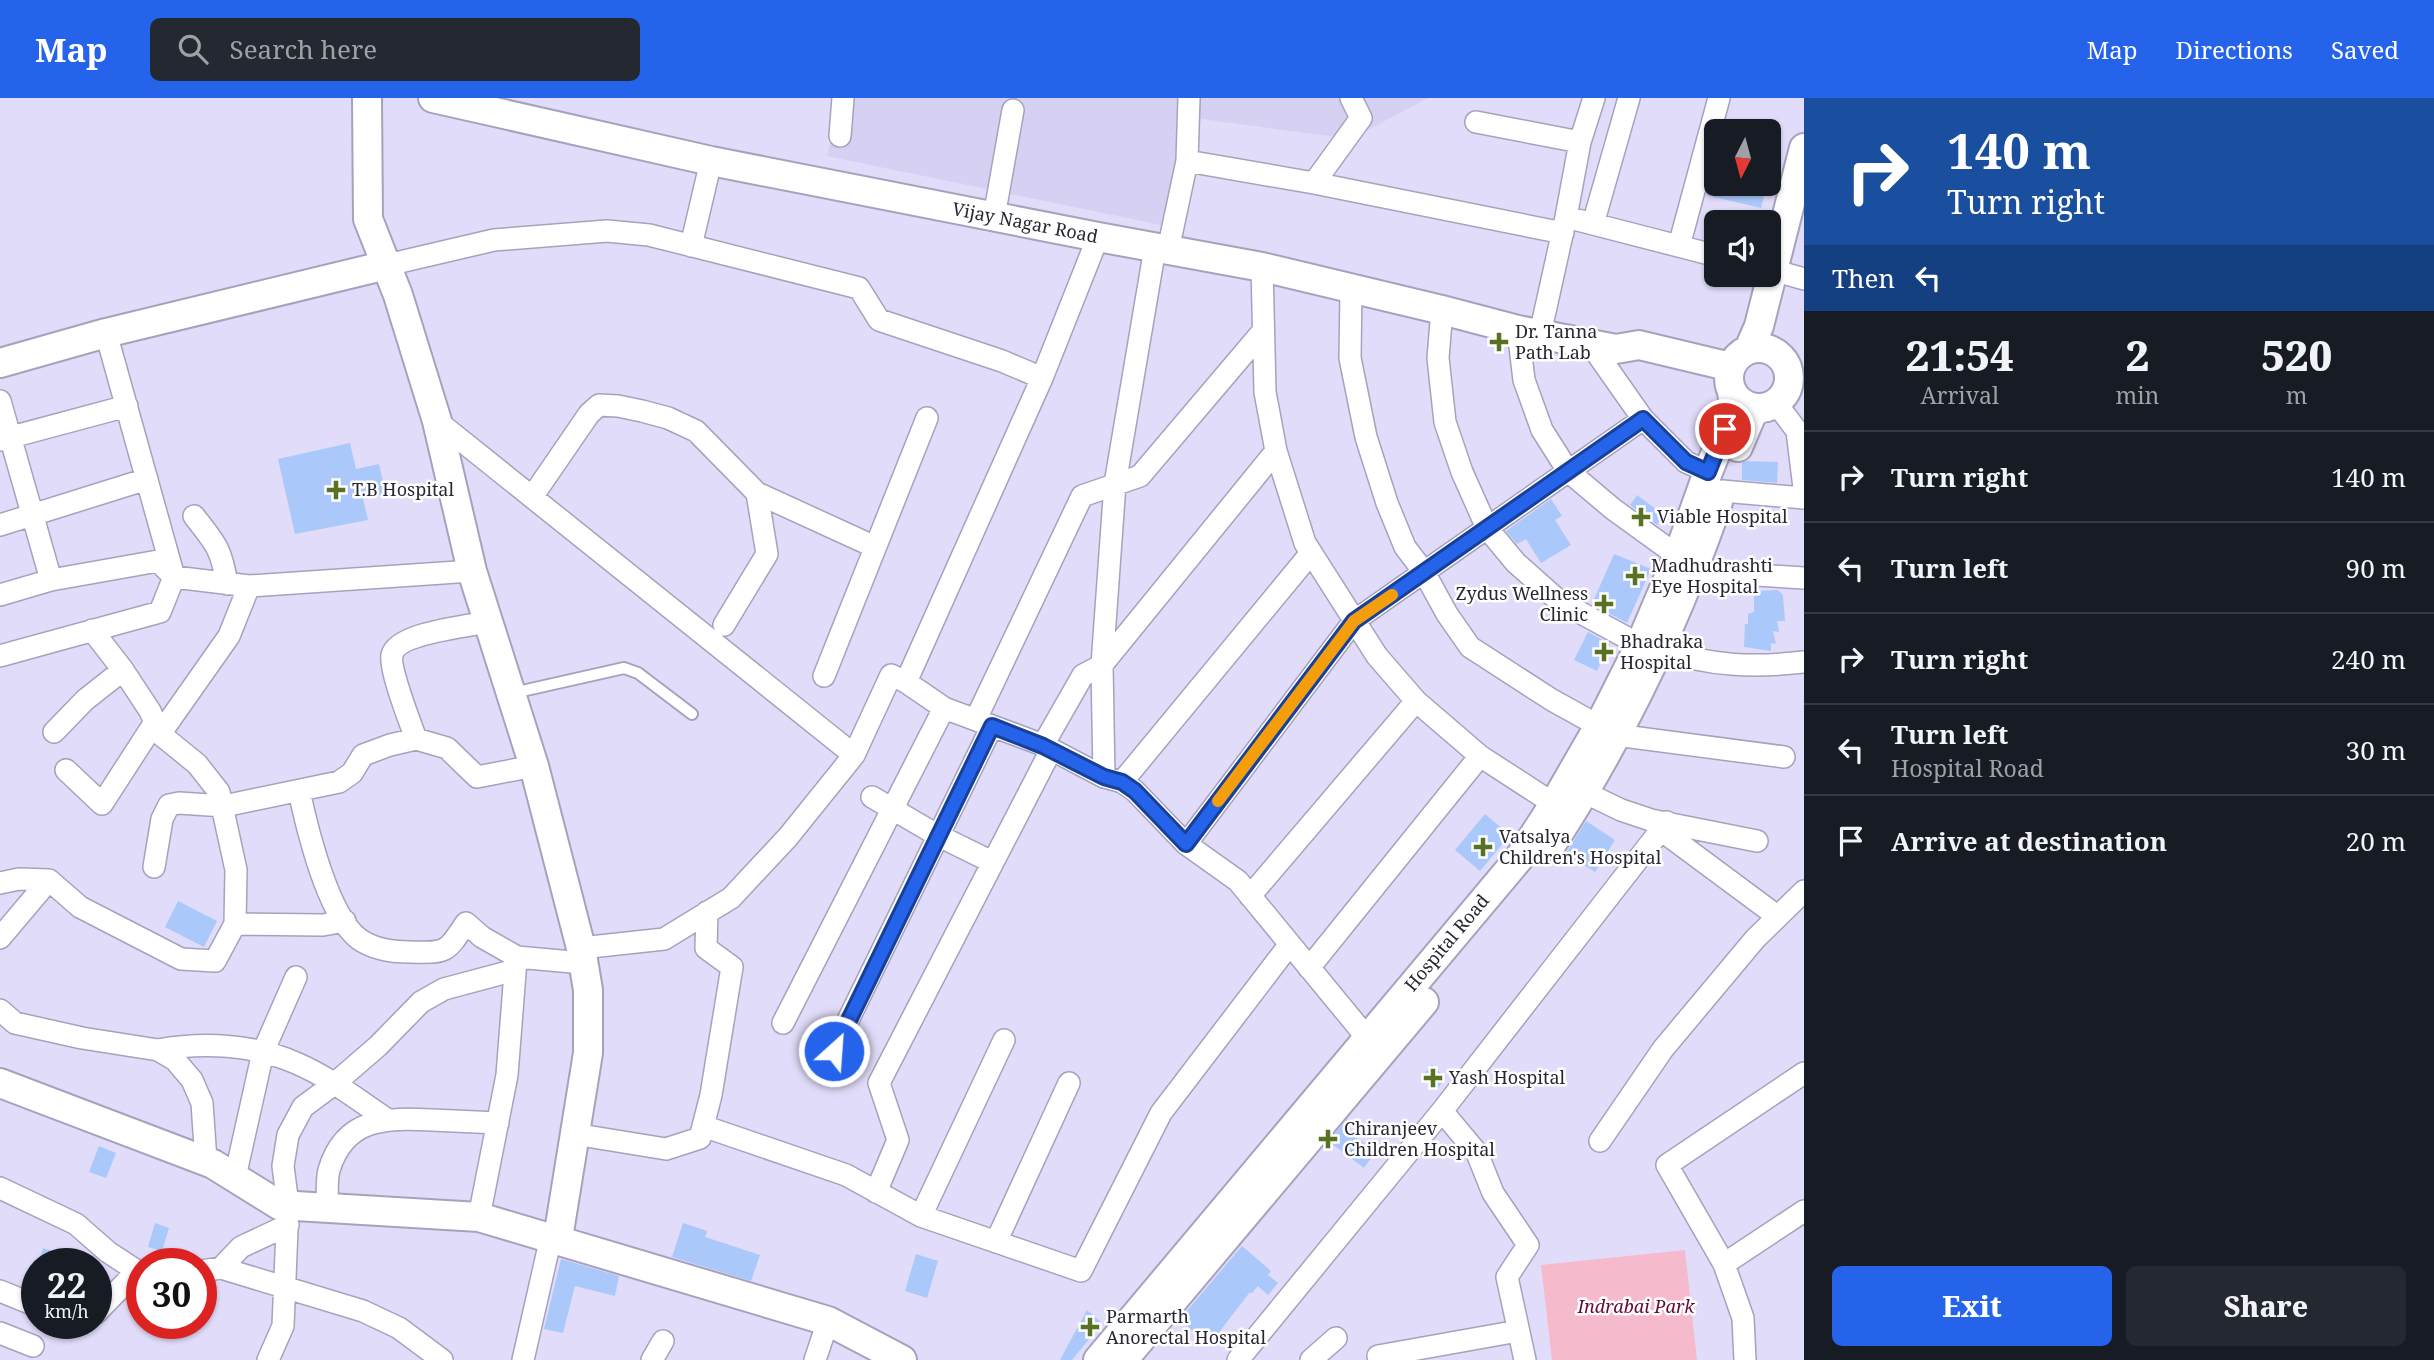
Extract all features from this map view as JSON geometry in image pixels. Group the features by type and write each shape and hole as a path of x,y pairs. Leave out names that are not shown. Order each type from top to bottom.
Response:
{"street":[{"path":"367,98 368,219 387,265 437,421 472,571 534,766 582,955 588,990 588,1053 574,1134 554,1238 523,1360"},
{"name":"Vijay Nagar Road","path":"433,98 711,160 1262,267 1529,332 1604,347 1633,362 1758,370 1743,404 1768,405"},
{"path":"840,136 843,98"},
{"path":"1113,779 1102,665 1115,484 1162,249 1187,161 1189,98"},
{"path":"1314,183 1361,118 1351,98"},
{"path":"1594,98 1580,142 1565,225 1529,332 1524,380 1542,430 1568,471 1686,564 1804,578"},
{"path":"1593,224 1629,98"},
{"path":"1679,246 1719,98"},
{"path":"994,217 1013,110"},
{"path":"1476,122 1580,142"},
{"name":"Hospital Road","path":"1783,273 1804,148"},
{"path":"691,246 711,160"},
{"path":"1187,161 1565,225 1593,224 1704,253"},
{"name":"Hospital Road","path":"1098,1360 1520,857 1607,730 1650,647 1686,564 1715,481 1734,407 1758,370 1759,326 1783,273 1804,200"},
{"path":"0,363 106,333 494,240 607,231 649,235 859,288 879,320 1002,361 1042,379"},
{"path":"906,682 1042,379 1098,237"},
{"path":"1262,267 1265,392 1276,451 1305,543 1377,656 1416,701 1480,756 1554,804"},
{"path":"1351,289 1350,358 1366,437 1387,503 1405,547 1424,572 1447,614 1470,647 1552,700 1607,730 1784,757"},
{"path":"1442,310 1438,358 1445,422 1462,472 1487,528 1516,563 1559,601 1650,647 1703,662 1755,667 1804,662"},
{"path":"834,1051 937,835 1082,496 1140,476 1263,331"},
{"path":"0,656 160,612 174,578 106,333"},
{"path":"1604,347 1643,419 1686,462 1715,481 1804,498"},
{"name":"Hospital Road","path":"1715,481 1752,414 1787,389 1758,370"},
{"path":"0,401 5,439 33,516 51,580"},
{"path":"1768,405 1804,401"},
{"path":"532,497 589,414 599,405 618,406 655,415 696,431 757,493 875,547"},
{"path":"1768,405 1797,431 1804,488"},
{"path":"5,439 127,406"},
{"path":"824,676 927,418"},
{"path":"1186,844 1354,621 1643,419"},
{"path":"437,421 854,755"},
{"path":"876,1192 898,1140 879,1083 992,862 1083,675 1102,665 1276,451"},
{"path":"0,524 147,480"},
{"path":"723,625 767,555 757,493"},
{"path":"194,516 219,548 227,584"},
{"path":"1113,779 1311,552"},
{"path":"0,594 51,580 158,561 174,578 248,586 472,571"},
{"path":"66,770 103,804 229,636 248,586"},
{"path":"416,739 395,674 391,657 394,649 410,638 488,622"},
{"path":"0,883 19,879 49,880 80,907 181,958 215,961 235,924 236,870 219,792 197,764 158,728 123,670 92,630"},
{"path":"54,732 85,700 123,670"},
{"path":"268,1360 283,1326 288,1215 283,1166 288,1135 303,1107 334,1084 396,1029 421,1002 444,989 516,964 582,955 664,939 731,898 788,837 854,755 891,675 944,708 1047,748 1135,791 1186,844 1238,881 1368,1038"},
{"path":"1251,896 1416,701"},
{"path":"783,1023 944,708"},
{"name":"Hospital Road","path":"1124,1360 1535,869 1586,793 1607,730"},
{"path":"154,866 162,819 169,805 179,803 223,806 339,782 352,773 363,755 390,745 416,739 447,748 477,777 534,766"},
{"path":"1310,968 1480,756"},
{"path":"299,791 313,853 340,915 359,939 390,951 437,953 450,947 466,923 516,964"},
{"path":"1586,793 1664,826 1777,916"},
{"path":"872,797 937,835 992,862"},
{"path":"1664,826 1757,841"},
{"path":"1238,1360 1442,1111 1664,826"},
{"path":"0,938 49,880"},
{"path":"1600,1141 1663,1049 1777,916 1804,891"},
{"path":"574,1134 666,1149 700,1138 711,1095 732,967 706,947 707,912"},
{"path":"235,924 323,925 345,922"},
{"path":"704,1126 846,1175 921,1216 1082,1271 1161,1113 1290,944"},
{"path":"479,1216 507,1075 516,964"},
{"path":"235,1177 263,1052 296,977"},
{"path":"0,1010 15,1023 82,1038 158,1050 226,1046 263,1052 296,1063 334,1084 388,1120"},
{"path":"921,1216 1004,1040"},
{"path":"158,1050 175,1060 192,1080 202,1103 206,1161"},
{"path":"1745,1360 1743,1318 1724,1264 1667,1165 1804,1073"},
{"path":"0,1083 206,1161 279,1205 288,1215"},
{"path":"996,1242 1069,1083"},
{"path":"1442,1111 1477,1153 1493,1193 1528,1245 1507,1277 1525,1360"},
{"path":"327,1208 328,1173 334,1156 344,1141 361,1127 375,1121 388,1120 498,1123"},
{"path":"0,1188 76,1224 108,1252 126,1263"},
{"path":"217,1265 288,1215 327,1208 479,1216 828,1321 902,1360"},
{"path":"1724,1264 1804,1211"},
{"path":"217,1271 363,1311 398,1328 442,1360"},
{"path":"112,1297 126,1284"},
{"path":"0,1292 21,1300"},
{"path":"815,1360 828,1321"},
{"path":"1378,1356 1518,1331"},
{"path":"0,1333 33,1346"},
{"path":"1311,1360 1336,1338"},
{"path":"652,1360 663,1341"}],"lane":[{"path":"511,694 624,668 638,673 692,714"}],"shaded area":[{"path":"841,98 1428,98 1351,139 1194,118 1166,226 827,156"}],"green space":[{"name":"Indrabai Park","path":"1685,1250 1697,1360 1552,1360 1541,1265"}],"building":[{"path":"1710,196 1764,196 1761,208"},
{"path":"350,443 356,469 379,464 386,494 363,499 368,520 295,534 278,459"},
{"path":"1778,462 1777,483 1742,480 1742,463"},
{"path":"1637,495 1664,515 1657,525 1630,505"},
{"path":"1551,499 1562,516 1555,520 1571,545 1541,563 1526,539 1517,544 1506,531"},
{"path":"1614,554 1651,569 1627,623 1592,604"},
{"path":"1778,590 1783,595 1785,621 1777,621 1779,632 1773,631 1776,644 1771,643 1771,651 1744,647 1745,624 1748,624 1748,614 1754,612 1754,591"},
{"path":"1588,632 1610,644 1597,671 1574,660"},
{"path":"1485,814 1510,835 1480,871 1455,850"},
{"path":"1586,821 1615,840 1595,872 1566,853"},
{"path":"178,901 217,921 204,947 165,927"},
{"path":"1432,1065 1446,1078 1437,1089 1422,1076"},
{"path":"1347,1119 1350,1121 1344,1129 1376,1151 1364,1168 1332,1144 1329,1147 1326,1144"},
{"path":"99,1146 116,1153 106,1178 89,1172"},
{"path":"155,1223 169,1228 163,1248 148,1247"},
{"path":"683,1223 707,1231 705,1237 760,1255 751,1281 672,1257"},
{"path":"1242,1246 1271,1271 1268,1275 1278,1283 1268,1295 1258,1286 1251,1294 1250,1292 1210,1344 1179,1320"},
{"path":"916,1254 938,1261 927,1298 905,1291"},
{"path":"561,1259 619,1276 615,1296 575,1286 563,1333 544,1329"},
{"path":"1087,1310 1102,1323 1072,1360 1060,1360"}],"slow traffic":[{"path":"1218,801 1354,621 1392,595"}],"place":[{"name":"Dr. Tanna Path Lab","path":"1499,342"},
{"name":"T.B Hospital","path":"336,490"},
{"name":"Viable Hospital","path":"1641,517"},
{"name":"Madhudrashti Eye Hospital","path":"1635,576"},
{"name":"Zydus Wellness Clinic","path":"1604,604"},
{"name":"Bhadraka Hospital","path":"1604,652"},
{"name":"Vatsalya Children's Hospital","path":"1483,847"},
{"name":"Yash Hospital","path":"1433,1078"},
{"name":"Chiranjeev Children Hospital","path":"1328,1139"},
{"name":"Parmarth Anorectal Hospital","path":"1090,1327"}],"route":[{"path":"834,1051 992,726 1043,746 1104,777 1122,782 1135,791 1186,844 1354,621 1643,419 1686,462 1708,472 1725,429"}]}
